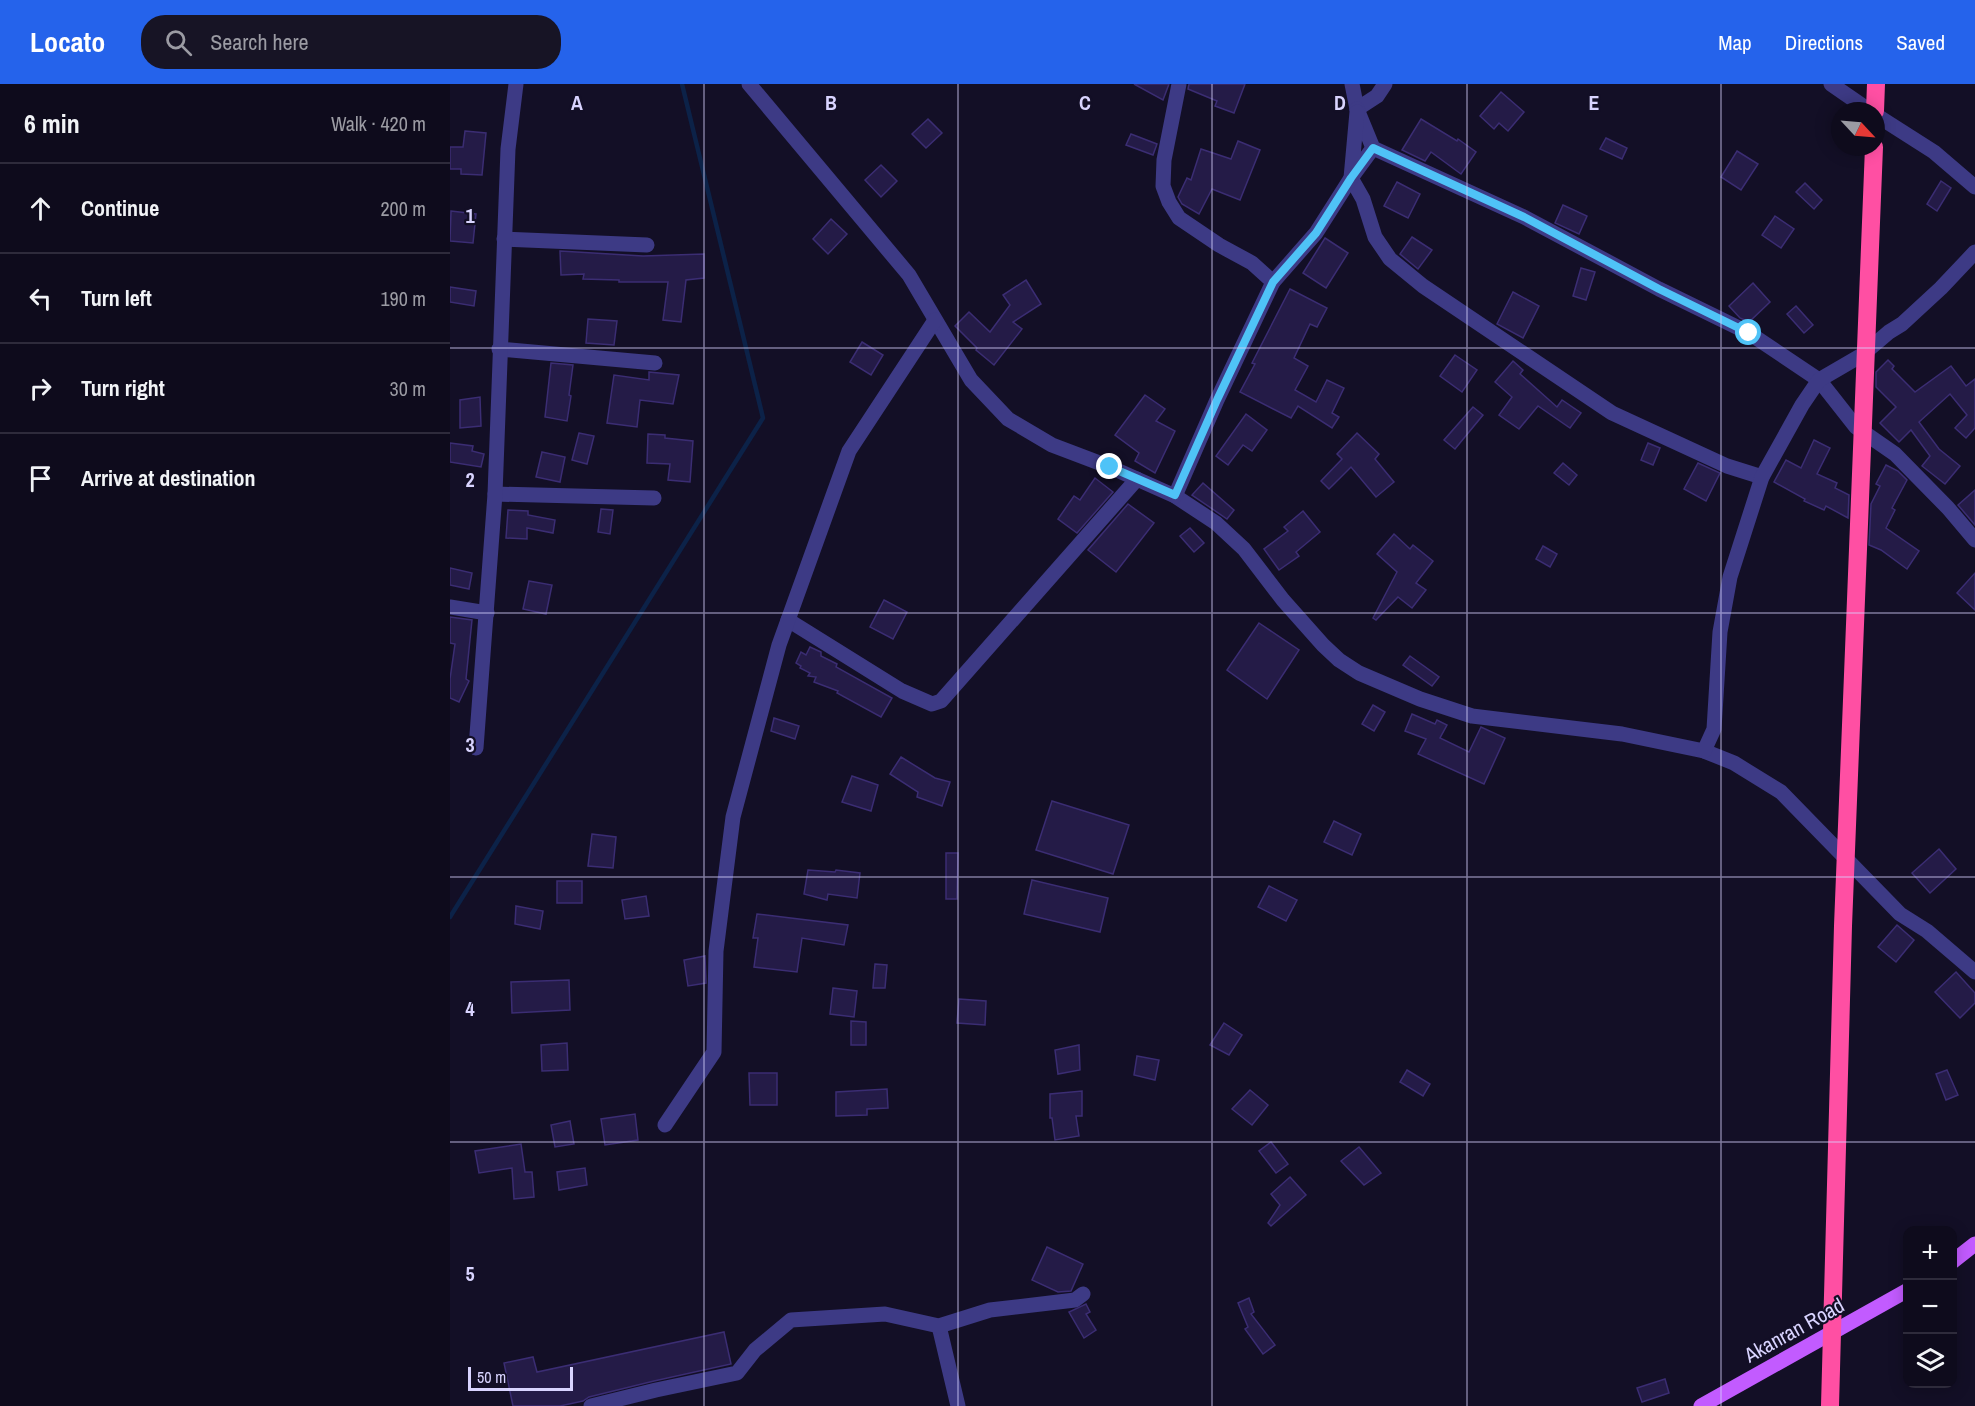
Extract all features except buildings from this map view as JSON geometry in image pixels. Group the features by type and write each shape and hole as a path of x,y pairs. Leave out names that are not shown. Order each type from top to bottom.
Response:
{"highway":[{"path":"1876,84 1876,102"},
{"path":"1830,1406 1844,926 1874,156"}],"main road":[{"path":"1957,1259 1975,1244"},
{"name":"Akanran Road","path":"1701,1406 1903,1293"}],"street":[{"path":"476,748 495,495 508,149 516,84"},
{"path":"749,84 909,275 971,380 1008,419 1052,445 1175,495 1216,523 1244,549 1283,600 1339,660 1359,673 1420,699 1472,716 1622,734 1704,751 1734,762 1781,792 1900,914 1927,931 1975,972"},
{"path":"1179,84 1164,160 1163,186 1169,202 1179,218 1219,245 1252,263 1273,282"},
{"path":"1352,84 1357,109 1373,148 1524,217 1659,289 1749,333 1820,380 1856,427 1895,454 1948,508 1975,540"},
{"path":"1357,109 1377,96 1385,84"},
{"path":"1831,84 1857,102"},
{"path":"1357,109 1351,178 1363,199 1375,237 1390,259 1423,286 1612,413 1727,466 1762,477"},
{"path":"1885,119 1934,152 1975,187"},
{"path":"1175,495 1273,282 1316,233 1373,148"},
{"path":"504,238 647,244"},
{"path":"1704,751 1714,729 1720,632 1730,577 1762,477 1802,405 1820,380 1862,355 1902,324 1975,252"},
{"path":"665,1125 714,1052 716,951 733,817 779,645 849,451 935,320"},
{"path":"499,350 655,363"},
{"path":"788,620 902,691 932,704 941,701 1137,479"},
{"path":"495,495 654,498"},
{"path":"450,607 487,613"},
{"path":"591,1406 737,1373 755,1350 791,1320 885,1314 939,1326 990,1310 1075,1300 1083,1294"},
{"path":"939,1326 958,1406"}],"waterway":[{"path":"450,917 763,418 682,84"}],"route":[{"path":"1110,467 1175,495 1273,282 1316,233 1373,148 1524,217 1659,289 1749,333"}]}
